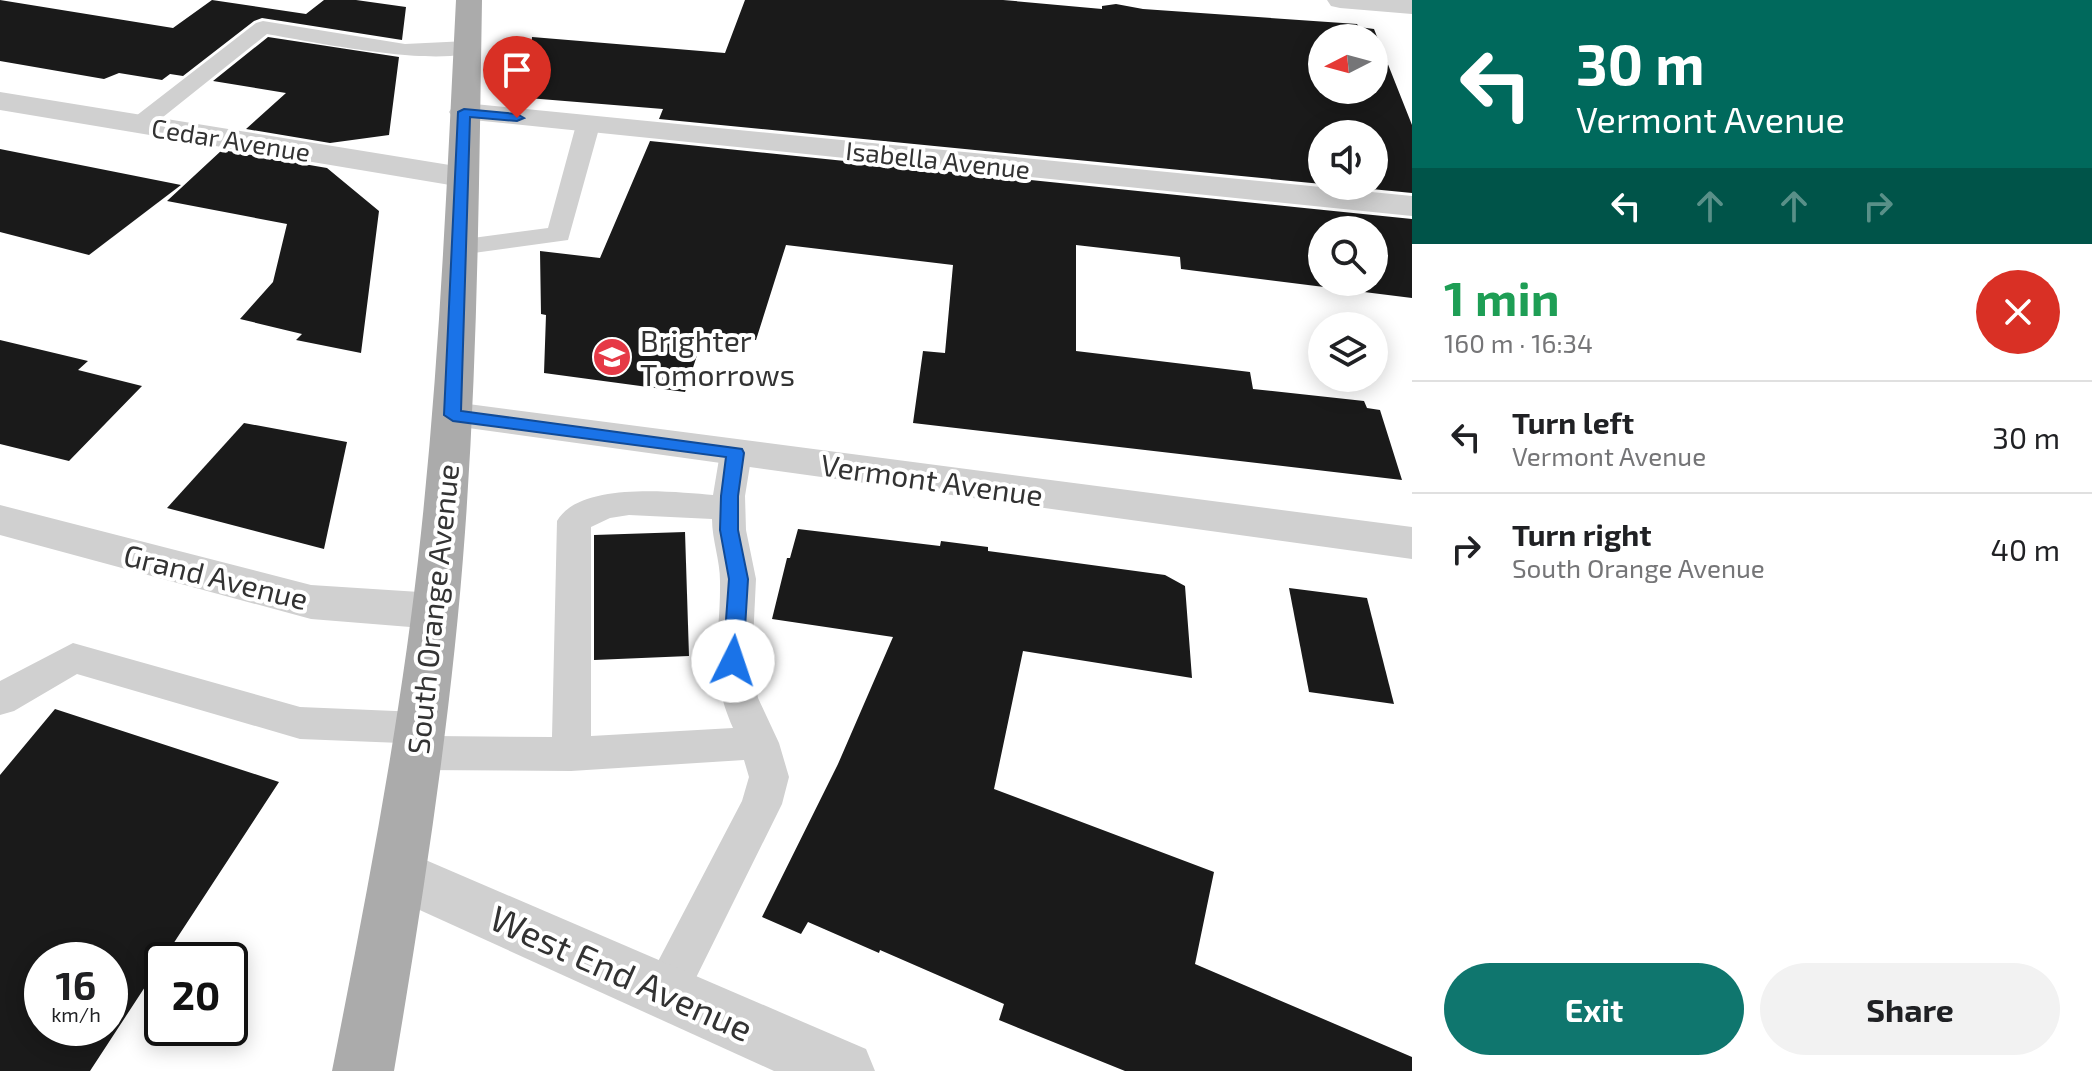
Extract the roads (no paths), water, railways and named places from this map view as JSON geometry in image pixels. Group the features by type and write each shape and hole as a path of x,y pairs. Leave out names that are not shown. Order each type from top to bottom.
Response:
{"main road":[{"name":"South Orange Avenue","path":"363,1071 400,874 435,611 453,415 469,0"}],"street":[{"path":"1340,0 1412,6"},
{"name":"Cedar Avenue","path":"0,101 462,177"},
{"name":"Isabella Avenue","path":"464,112 1412,206"},
{"name":"Vermont Avenue","path":"453,415 1412,543"},
{"name":"Grand Avenue","path":"0,520 311,602 435,611"},
{"name":"West End Avenue","path":"400,874 844,1071"}],"lane":[{"path":"140,124 263,27 405,50 467,47"},
{"path":"459,247 559,234 588,125"},
{"path":"665,992 762,804 769,777 759,743 739,698 733,661 738,579 729,530 736,453"},
{"path":"571,754 574,521 591,510 623,504 730,508"},
{"path":"0,700 73,658 300,723 417,741 571,754 759,743"}],"place":[{"name":"Brighter Tomorrows","path":"612,357"}]}
